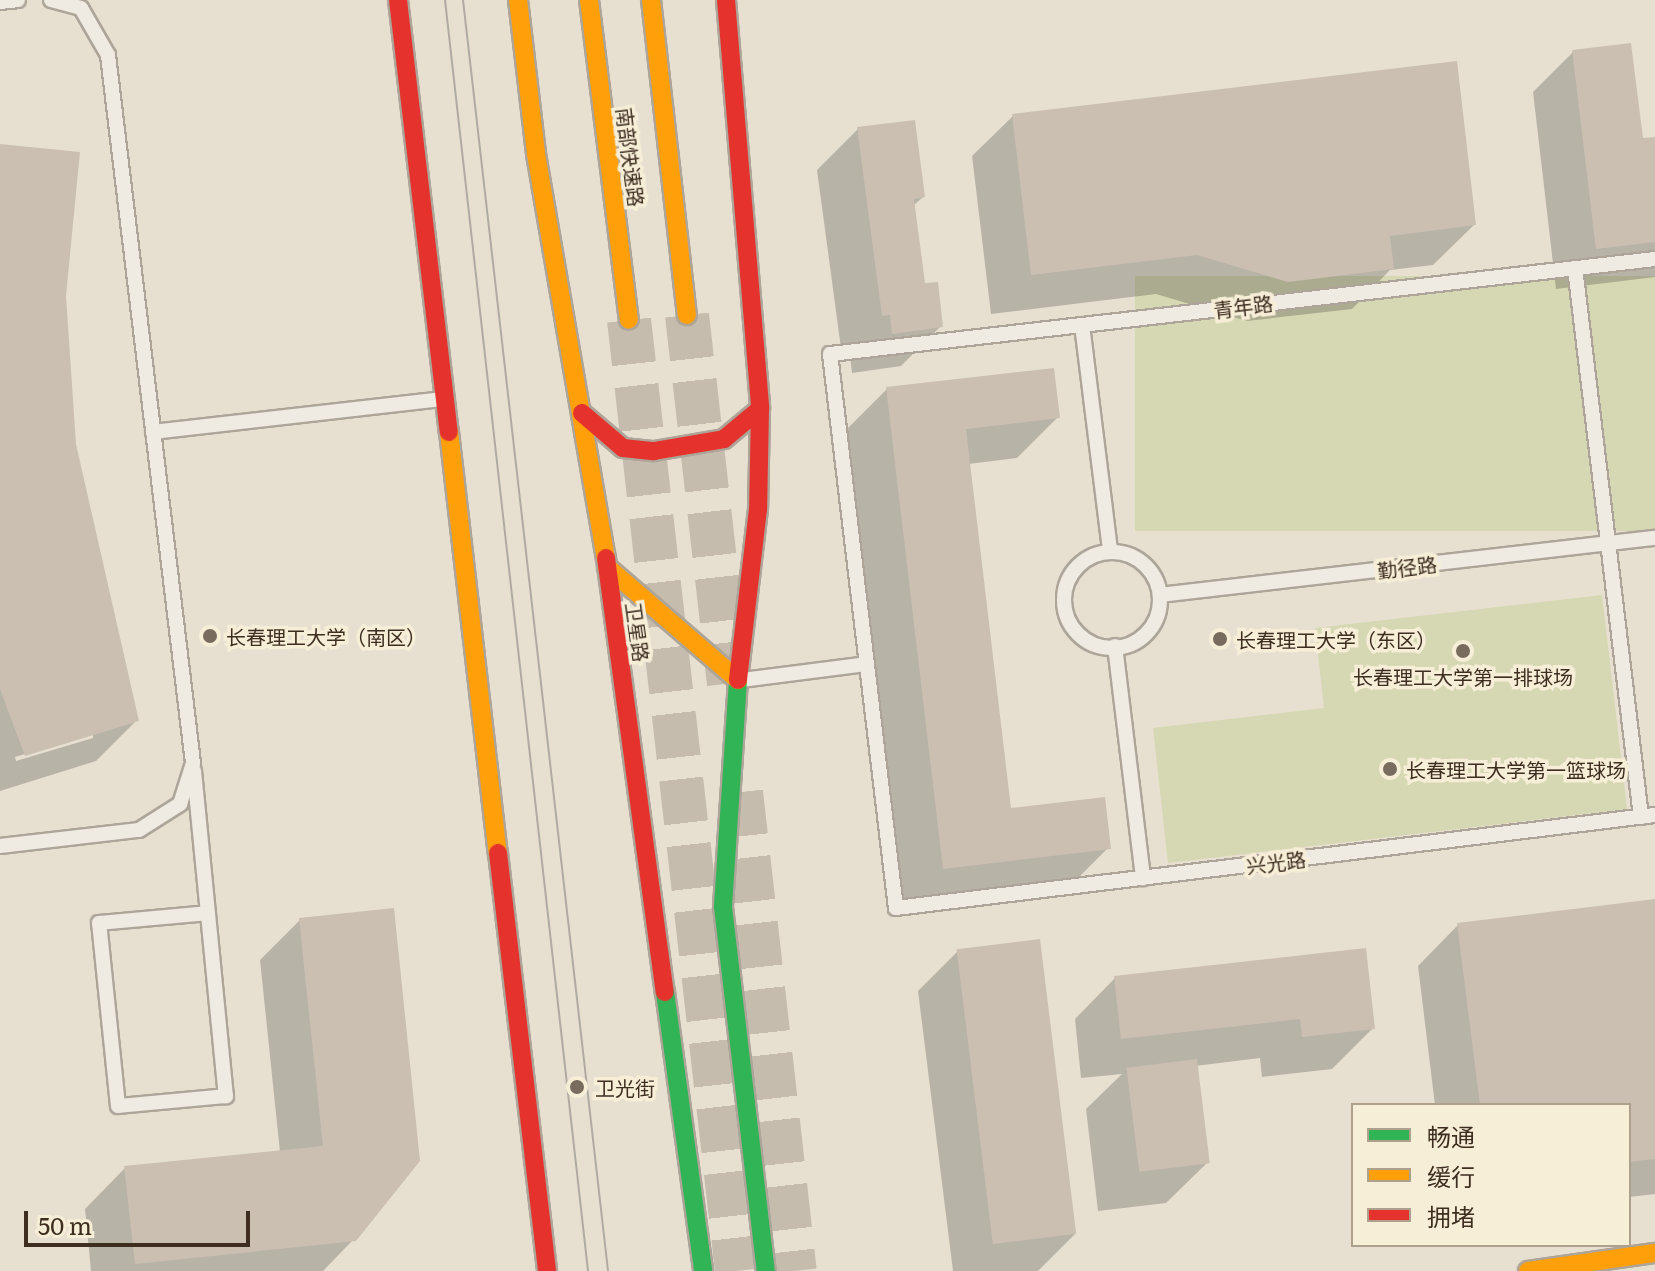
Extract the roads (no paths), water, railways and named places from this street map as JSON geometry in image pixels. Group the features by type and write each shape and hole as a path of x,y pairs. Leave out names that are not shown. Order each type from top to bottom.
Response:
{"main road":[{"path":"398,0 441,399 547,1271"},
{"name":"卫星路","path":"518,0 536,154 607,567 703,1271"},
{"name":"南部快速路","path":"589,0 629,320"},
{"name":"南部快速路","path":"651,0 687,315"},
{"path":"726,0 760,409 758,509 738,680 723,907 766,1271"},
{"path":"582,413 623,448 654,451 724,439 760,409"},
{"path":"607,567 738,680"},
{"path":"1528,1271 1655,1253"}],"lane":[{"path":"0,2 18,0"},
{"path":"51,0 81,8 108,55 193,763 208,913 226,1096 118,1106 99,923 208,913"},
{"name":"青年路","path":"867,664 830,354 1655,259"},
{"path":"1575,268 1609,544 1648,816"},
{"path":"1082,325 1110,551"},
{"path":"153,432 441,399"},
{"name":"勤径路","path":"1160,595 1655,538"},
{"path":"1110,551 1141,561 1160,595 1147,634 1115,646 1088,642 1064,604 1081,562 1110,551"},
{"path":"1115,646 1143,878"},
{"path":"738,680 867,664"},
{"name":"兴光路","path":"867,664 896,908 1648,816"},
{"path":"0,846 139,830 180,804 193,763"}],"tunnel":[{"path":"687,315 729,684"},
{"path":"629,320 737,1271"},
{"path":"741,792 795,1271"}],"tram line":[{"path":"445,0 588,1271"},
{"path":"463,0 608,1271"}],"place":[{"name":"长春理工大学（南区）","path":"210,636"},
{"name":"长春理工大学（东区）","path":"1220,639"},
{"name":"长春理工大学第一排球场","path":"1463,651"},
{"name":"长春理工大学第一篮球场","path":"1390,769"},
{"name":"卫光街","path":"577,1087"}]}
